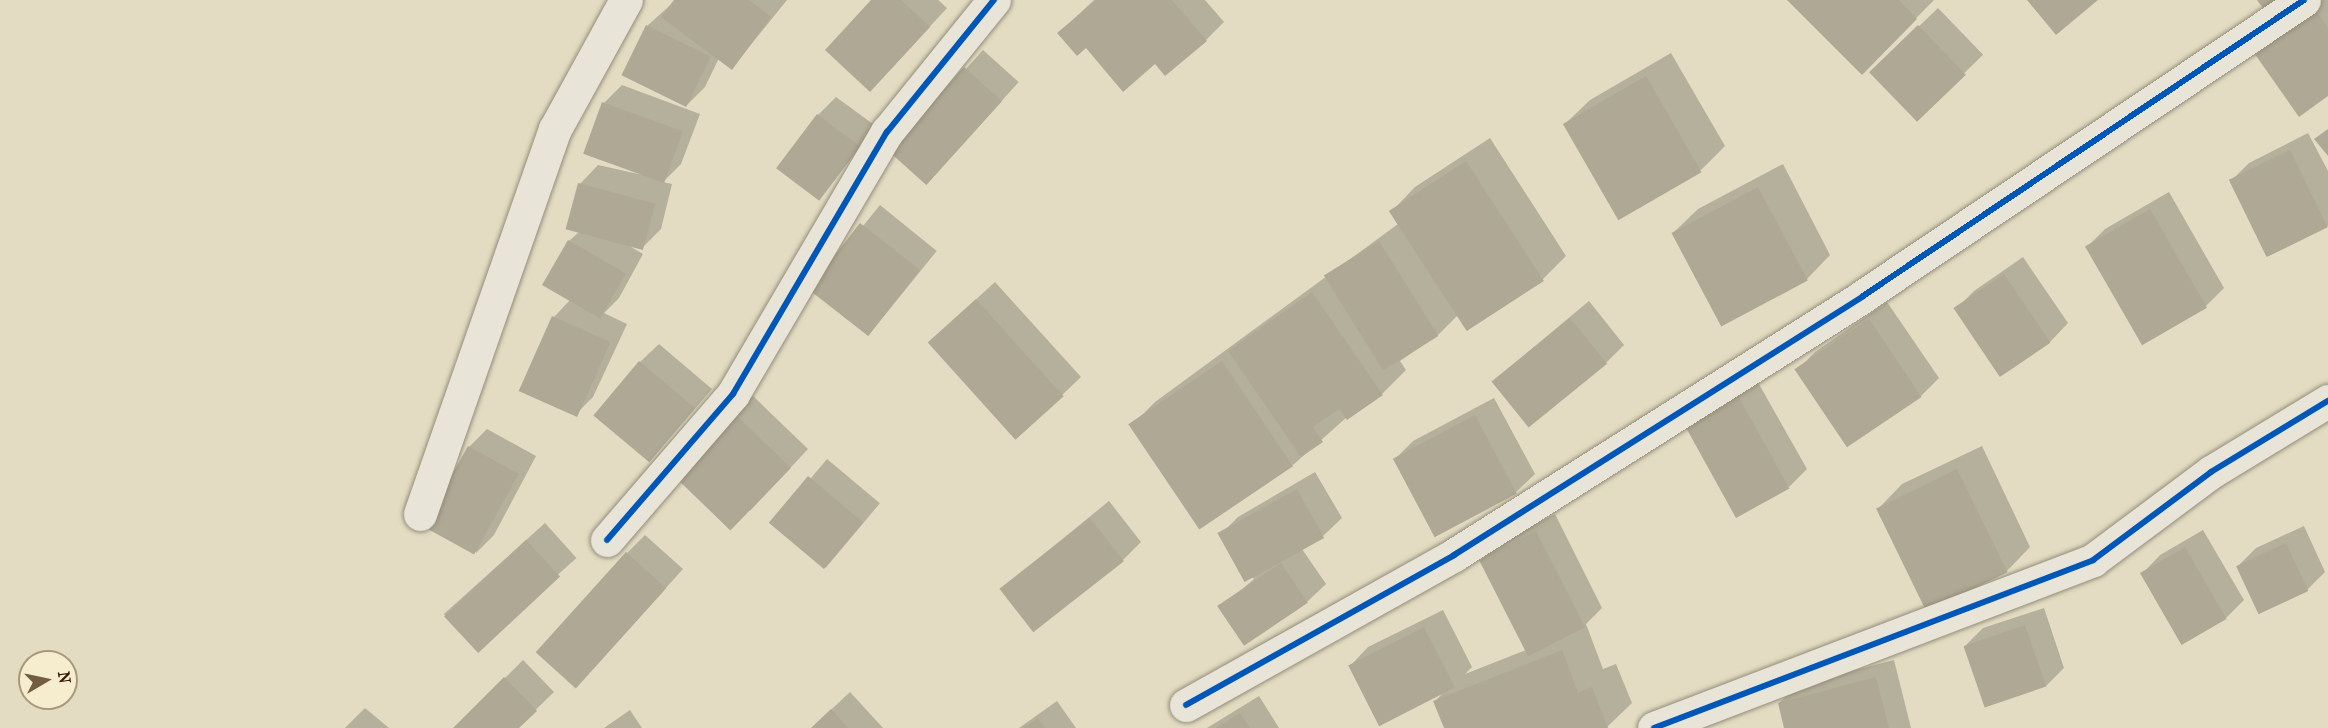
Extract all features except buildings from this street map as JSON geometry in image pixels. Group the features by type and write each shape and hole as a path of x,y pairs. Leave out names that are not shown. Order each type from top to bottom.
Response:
{"street":[{"path":"420,514 555,129 626,0"},
{"path":"607,540 733,394 887,132 994,0"},
{"path":"1186,705 1464,549 1863,296 2304,0"},
{"path":"1654,728 2093,560 2211,472 2328,401"}],"cycle path":[{"path":"607,540 733,394 887,132 994,0"},
{"path":"1186,705 1454,555 1863,296 2304,0"},
{"path":"1654,728 2093,560 2211,472 2328,401"}]}
